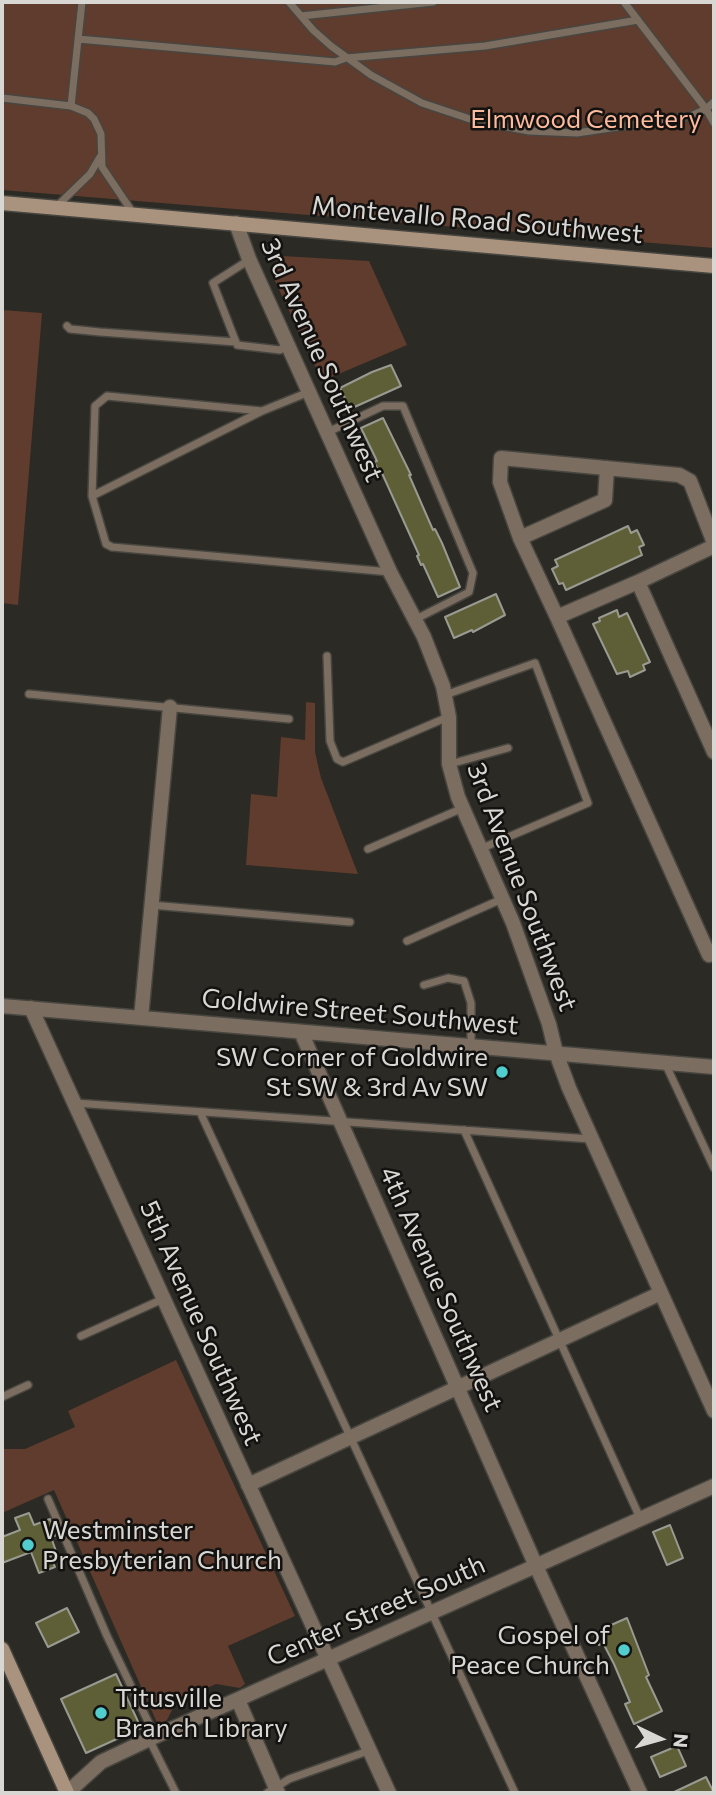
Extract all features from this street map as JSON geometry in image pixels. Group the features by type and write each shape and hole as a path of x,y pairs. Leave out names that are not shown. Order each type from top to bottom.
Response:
{"main road":[{"name":"Montevallo Road Southwest","path":"2,203 711,267"},
{"path":"2,1648 67,1793"}],"street":[{"name":"3rd Avenue Southwest","path":"236,223 249,259 390,572 424,637 449,717 449,764 463,808 503,899 549,1024 556,1053 591,1139 714,1411"},
{"path":"557,617 714,545 690,481 679,475 501,458 500,482 520,538 713,958"},
{"path":"520,538 605,500 607,468"},
{"path":"638,582 714,752"},
{"path":"141,1018 170,708"},
{"name":"Goldwire Street Southwest","path":"2,1006 714,1067"},
{"name":"5th Avenue Southwest","path":"31,1008 389,1793"},
{"name":"4th Avenue Southwest","path":"301,1032 536,1566 640,1793"},
{"path":"248,1485 661,1293"},
{"name":"Center Street South","path":"67,1793 101,1762 714,1486"},
{"path":"238,1700 273,1791"}],"lane":[{"path":"71,106 82,2"},
{"path":"289,2 300,16 346,58 385,84 422,103 476,121 513,129 557,133 594,131 679,118 706,109 714,102"},
{"path":"300,16 433,2"},
{"path":"624,2 714,123"},
{"path":"78,38 335,62 346,58 485,46 638,20"},
{"path":"2,98 71,106 88,113 99,127 102,140 100,156 106,176 135,214"},
{"path":"55,208 90,174 100,156"},
{"path":"249,259 214,283 237,345 280,350 288,345"},
{"path":"66,327 236,342"},
{"path":"92,496 262,411 309,392"},
{"path":"262,411 107,396 95,406 92,496 106,544 112,547 390,572"},
{"path":"328,432 383,406 403,406 473,573 469,592 415,620"},
{"path":"327,656 330,741 337,759 343,762 449,717"},
{"path":"444,696 535,663 587,803 480,849"},
{"path":"29,694 289,719"},
{"path":"449,764 508,748"},
{"path":"368,849 463,808"},
{"path":"407,941 503,899"},
{"path":"150,905 350,922"},
{"path":"424,985 448,978 464,981 471,1003 471,1046"},
{"path":"665,1063 714,1168"},
{"path":"75,1103 591,1139"},
{"path":"201,1112 515,1793"},
{"path":"464,1130 641,1520"},
{"path":"81,1336 163,1299"},
{"path":"2,1397 28,1385"},
{"path":"48,1499 176,1793"},
{"path":"273,1791 289,1779 368,1751"}],"green space":[{"name":"Elmwood Cemetery","path":"2,2 714,2 714,248 2,190"},
{"path":"282,256 369,261 407,345 322,381 275,281 273,270"},
{"path":"2,310 42,313 18,605 2,603"},
{"path":"306,702 315,703 315,752 321,778 358,874 246,865 251,794 277,797 281,737 305,740"},
{"path":"176,1360 295,1616 228,1646 245,1684 240,1688 216,1684 176,1702 167,1720 158,1725 54,1490 2,1513 2,1449 25,1449 75,1427 68,1411"}],"building":[{"path":"391,365 401,386 350,409 340,388"},
{"path":"383,418 460,587 438,597 423,564 421,565 381,471 379,472 374,462 377,461 361,428"},
{"path":"628,526 631,533 637,530 644,545 639,547 642,555 566,590 563,583 559,584 552,569 558,566 555,560"},
{"path":"496,594 505,615 473,632 472,630 454,638 445,617"},
{"path":"617,610 619,617 627,613 650,662 643,665 645,670 630,677 628,671 617,674 593,624 600,621 599,618"},
{"name":"Westminster Presbyterian Church","path":"29,1513 34,1525 50,1519 57,1535 51,1537 57,1554 50,1556 55,1567 39,1573 31,1552 2,1563 2,1537 20,1530 15,1518"},
{"path":"670,1525 683,1558 667,1565 653,1532"},
{"path":"67,1608 79,1632 48,1647 36,1623"},
{"path":"627,1618 649,1675 646,1677 662,1711 634,1724 625,1704 630,1702 614,1664 603,1643 599,1645 593,1633"},
{"name":"Titusville Branch Library","path":"116,1674 141,1728 86,1753 61,1699"},
{"path":"677,1746 686,1766 660,1777 651,1757"},
{"path":"706,1777 714,1793 672,1793"}],"place":[{"name":"SW Corner of Goldwire St SW & 3rd Av SW","path":"502,1072"},
{"name":"Westminster Presbyterian Church","path":"28,1545"},
{"name":"Gospel of Peace Church","path":"624,1650"},
{"name":"Titusville Branch Library","path":"101,1713"}]}
